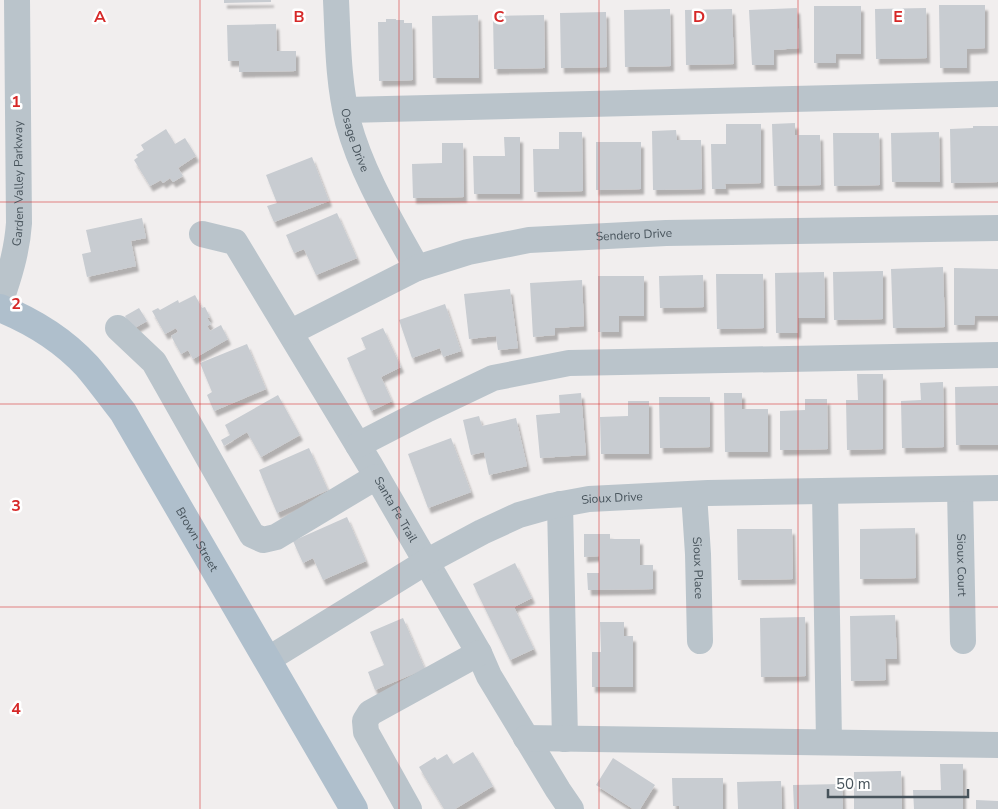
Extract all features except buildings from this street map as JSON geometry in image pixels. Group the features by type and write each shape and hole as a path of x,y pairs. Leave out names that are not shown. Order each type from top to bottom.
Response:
{"main road":[{"name":"Brown Street","path":"0,308 31,323 58,341 99,380 134,430 354,809"}],"street":[{"name":"Garden Valley Parkway","path":"0,303 12,268 19,223 17,0"},
{"name":"Osage Drive","path":"336,0 341,80 346,110 360,158 417,268"},
{"path":"346,110 998,94"},
{"name":"Sendero Drive","path":"291,332 417,268 468,252 528,240 666,233 998,228"},
{"name":"Santa Fe Trail","path":"202,234 235,242 358,445 479,653 489,676 571,809"},
{"path":"118,328 154,362 252,535 263,540 276,537 376,477"},
{"path":"358,445 493,378 570,363 998,355"},
{"name":"Sioux Drive","path":"267,660 426,562 519,515 560,504 589,499 694,494 998,488"},
{"name":"Sioux Court","path":"960,489 963,641"},
{"path":"825,492 830,742"},
{"name":"Sioux Place","path":"694,494 698,554 700,641"},
{"path":"560,504 565,739"},
{"path":"409,809 366,732 364,722 370,714 479,653"},
{"path":"526,738 998,745"}]}
